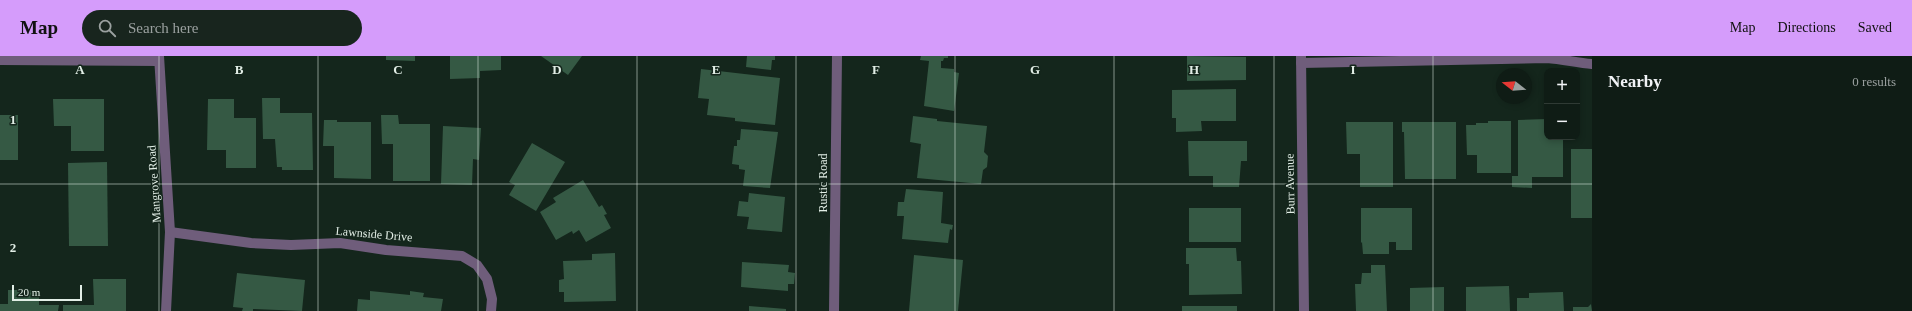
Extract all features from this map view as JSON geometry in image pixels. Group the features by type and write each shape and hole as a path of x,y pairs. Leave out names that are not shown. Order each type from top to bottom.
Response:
{"street":[{"name":"Rustic Road","path":"834,311 837,56"},
{"path":"1301,60 1547,58 1592,64"},
{"path":"0,60 159,59"},
{"name":"Mangrove Road","path":"159,59 170,232 166,311"},
{"name":"Burr Avenue","path":"1301,60 1304,311"},
{"name":"Lawnside Drive","path":"170,232 251,243 291,245 340,243 386,250 462,256 477,265 487,279 492,299 491,311"}],"building":[{"path":"386,56 415,56 415,61 386,60"},
{"path":"450,56 501,56 501,70 480,71 480,78 450,79"},
{"path":"541,56 582,56 568,75"},
{"path":"747,56 775,56 775,60 772,60 771,70 746,67"},
{"path":"921,56 948,56 948,58 944,58 943,61 941,61 941,68 954,69 954,72 959,73 954,111 924,106 929,61 920,60"},
{"path":"1187,56 1246,57 1246,80 1187,81"},
{"path":"701,69 780,78 775,125 735,121 735,118 707,115 709,99 698,98"},
{"path":"1236,89 1236,121 1201,121 1202,131 1176,132 1176,118 1172,118 1172,90"},
{"path":"262,98 280,98 280,113 312,113 313,170 282,170 282,167 277,167 275,139 263,139"},
{"path":"53,99 104,99 104,151 71,151 71,126 54,126"},
{"path":"208,99 234,99 234,118 256,118 256,168 226,168 226,150 207,150"},
{"path":"0,115 18,115 18,160 0,160"},
{"path":"381,115 398,115 399,124 430,124 430,181 393,181 393,144 382,144"},
{"path":"913,116 937,119 937,121 987,126 984,152 988,156 987,167 983,170 981,184 917,178 921,144 910,142"},
{"path":"1544,119 1544,140 1563,140 1563,177 1532,177 1532,188 1512,187 1512,176 1518,176 1518,120"},
{"path":"324,120 337,120 337,122 371,122 371,179 334,178 334,146 323,146"},
{"path":"1488,121 1511,121 1511,173 1477,173 1477,155 1467,155 1466,125 1488,123"},
{"path":"1346,122 1393,122 1393,187 1360,187 1360,154 1347,154"},
{"path":"1402,122 1456,122 1456,179 1405,179 1404,132 1402,132"},
{"path":"443,126 481,128 479,160 473,159 472,185 441,184"},
{"path":"741,129 778,132 770,188 743,186 745,170 739,169 739,165 732,164 734,146 737,146 737,140 740,140"},
{"path":"1188,141 1247,141 1247,161 1241,161 1239,187 1213,187 1213,176 1189,176"},
{"path":"532,143 565,162 536,211 509,195 515,185 509,182"},
{"path":"1571,149 1592,149 1592,218 1571,218"},
{"path":"107,162 108,246 69,246 68,163"},
{"path":"583,180 599,207 602,205 607,214 604,215 611,228 586,242 579,230 573,234 572,231 556,240 540,212 556,202 553,198"},
{"path":"906,189 943,192 941,223 953,225 952,230 950,229 948,243 902,239 904,216 897,216 898,202 904,202"},
{"path":"749,193 785,197 782,232 747,229 749,217 737,216 739,201 748,202"},
{"path":"1189,208 1241,208 1241,242 1189,242"},
{"path":"1361,208 1412,208 1412,250 1396,250 1396,242 1389,242 1389,254 1363,254 1362,242 1361,243"},
{"path":"1186,248 1236,248 1237,261 1241,261 1242,294 1189,295 1189,264 1186,264"},
{"path":"615,253 616,301 564,302 564,292 559,292 559,280 564,279 563,261 592,260 592,254"},
{"path":"914,255 963,260 958,311 909,311"},
{"path":"742,262 789,265 788,272 795,273 794,284 788,284 788,291 741,287"},
{"path":"1371,265 1385,265 1387,311 1356,311 1355,284 1361,284 1362,273 1371,273"},
{"path":"237,273 305,280 302,311 253,309 253,311 242,311 243,308 233,307"},
{"path":"93,279 126,279 126,311 63,311 63,305 94,305"},
{"path":"1509,286 1510,311 1466,311 1466,287"},
{"path":"1444,287 1444,311 1410,311 1410,288"},
{"path":"8,290 39,290 39,305 59,305 58,311 0,311 0,304 8,304"},
{"path":"370,291 410,295 410,291 424,293 423,297 443,299 441,311 357,311 358,299 370,300"},
{"path":"1563,292 1564,311 1517,311 1517,298 1529,298 1529,293"},
{"path":"1591,304 1592,311 1573,311 1573,307 1588,307"},
{"path":"749,306 786,309 786,311 749,311"},
{"path":"1182,306 1237,306 1237,311 1182,311"}]}
